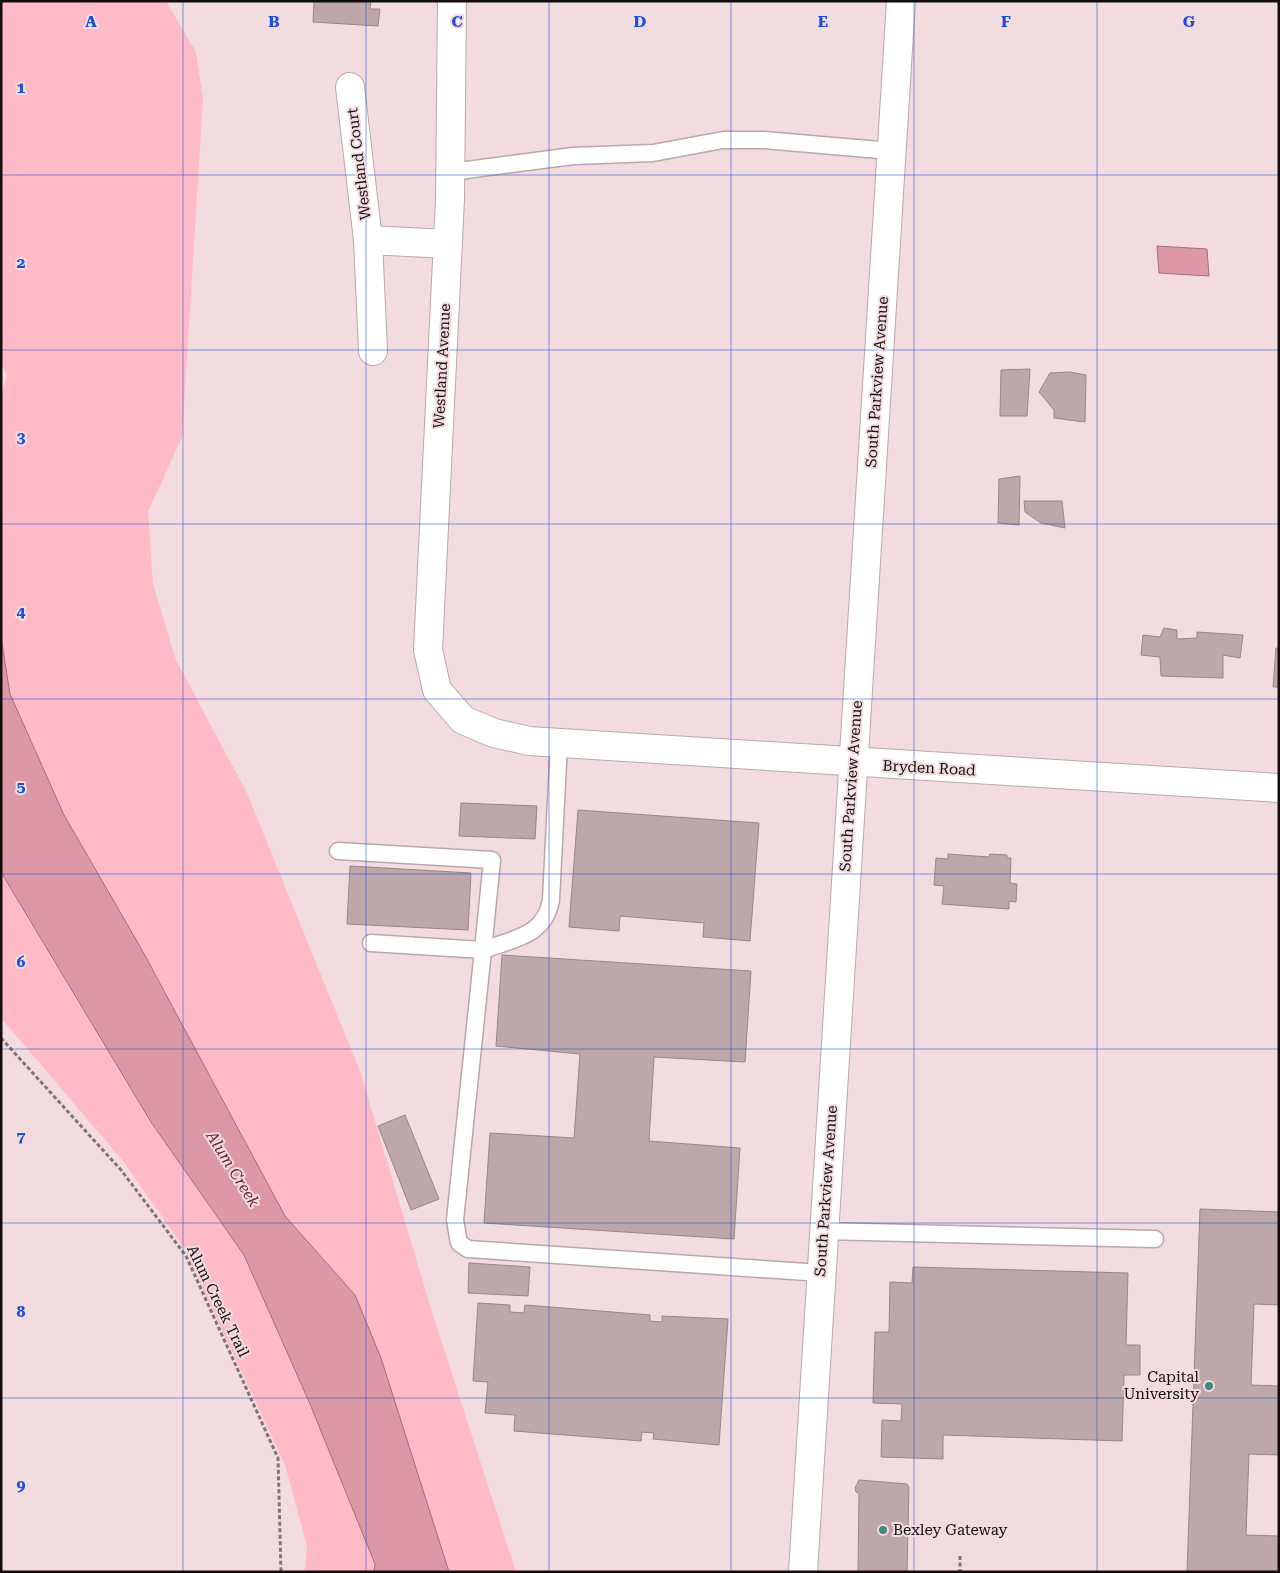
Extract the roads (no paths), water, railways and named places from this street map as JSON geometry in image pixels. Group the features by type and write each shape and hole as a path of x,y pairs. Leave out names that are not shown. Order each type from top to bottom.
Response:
{"street":[{"name":"Westland Avenue","path":"452,1 451,172 428,650 437,690 463,720"},
{"name":"South Parkview Avenue","path":"803,1572 901,1"},
{"name":"Westland Court","path":"350,87 368,240 373,351"},
{"name":"Westland Court","path":"368,240 448,244"},
{"name":"Bryden Road","path":"463,720 494,733 529,741 852,763 1279,788"}],"lane":[{"path":"451,172 573,156 654,153 723,140 764,140 891,151"},
{"path":"371,943 483,950 531,932 546,918 551,900 559,743"},
{"path":"338,851 492,860 455,1220 459,1244 468,1249 821,1273"},
{"path":"824,1231 1155,1239"}],"water":[{"path":"1157,246 1207,249 1209,276 1159,273"},
{"name":"Alum Creek","path":"1,637 10,694 64,815 142,950 285,1216 355,1295 381,1358 449,1572 374,1572 375,1564 310,1404 244,1255 151,1122 1,872"}],"place":[{"name":"Capital University","path":"1209,1386"},
{"name":"Bexley Gateway","path":"883,1530"}]}
